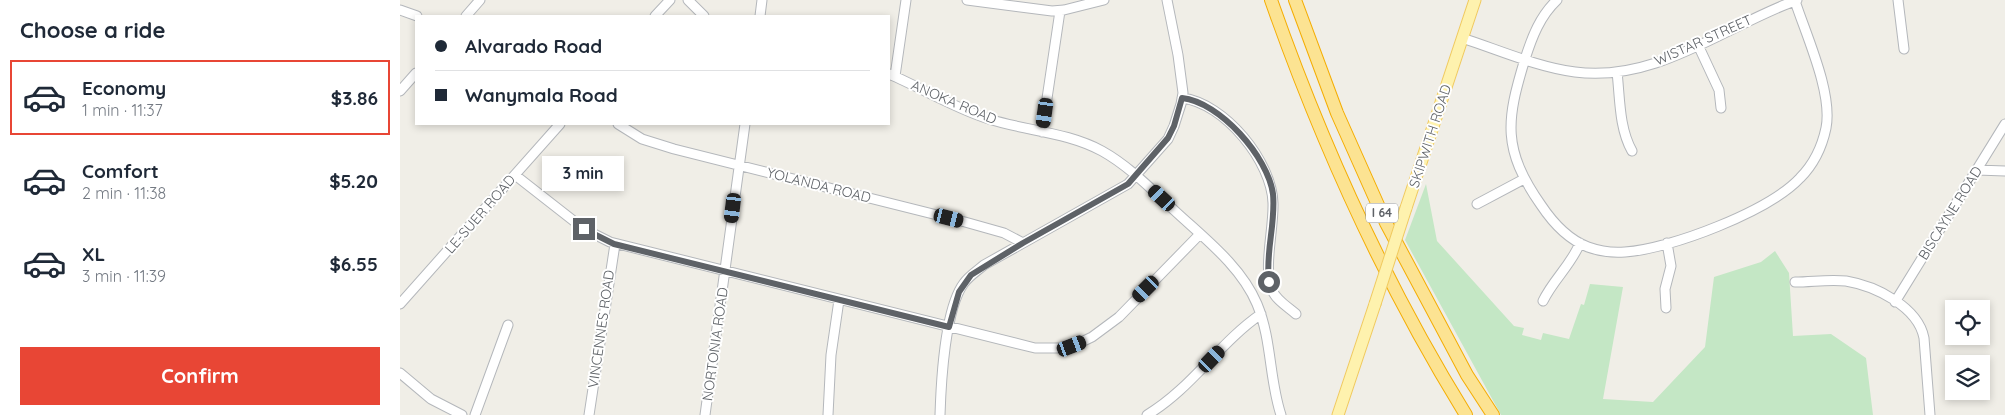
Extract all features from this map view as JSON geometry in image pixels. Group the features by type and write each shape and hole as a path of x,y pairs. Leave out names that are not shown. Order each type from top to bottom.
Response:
{"highway":[{"name":"I 64","path":"1271,0 1316,122 1366,232 1424,346 1466,415"},
{"name":"I 64","path":"1295,0 1337,113 1386,223 1468,375 1494,415"}],"main road":[{"name":"SKIPWITH ROAD","path":"1338,415 1475,0"}],"street":[{"path":"467,15 480,0"},
{"path":"656,15 670,0"},
{"path":"688,0 703,15"},
{"path":"760,15 762,0"},
{"path":"892,75 906,0"},
{"path":"967,0 1060,11 1104,0"},
{"path":"940,415 941,385 949,327 954,303 964,282 984,266 1128,184 1168,138 1174,126 1182,98 1182,77 1167,0"},
{"path":"1557,0 1544,15 1535,30 1525,59 1513,100 1510,122 1512,148 1524,180 1553,221 1580,244 1602,251 1616,252 1634,251 1712,230 1778,195 1802,177 1818,152 1826,125 1826,102 1818,68 1796,0"},
{"name":"WISTAR STREET","path":"1462,38 1548,66 1576,72 1617,72 1658,62 1698,45 1763,13 1796,0"},
{"path":"1898,0 1904,49"},
{"path":"400,10 415,15"},
{"path":"1042,132 1060,11"},
{"path":"1698,45 1719,90 1721,108"},
{"path":"1617,72 1623,129 1632,151"},
{"path":"400,91 415,73"},
{"name":"ANOKA ROAD","path":"892,75 972,113 1008,124 1080,141 1111,156 1135,175 1200,234 1244,280 1266,330 1281,415"},
{"path":"1182,98 1200,103 1228,120 1265,171 1272,187 1274,206 1269,282 1276,297 1296,314"},
{"name":"BISCAYNE ROAD","path":"1895,302 2005,124"},
{"name":"LE-SUER ROAD","path":"400,304 559,125"},
{"name":"YOLANDA ROAD","path":"620,125 642,139 674,149 1004,232 1023,243"},
{"name":"NORTONIA ROAD","path":"704,415 745,125"},
{"path":"1977,170 2005,171"},
{"path":"515,176 584,229 614,244 1035,348 1072,346 1092,337 1113,321 1200,234"},
{"path":"1477,204 1524,180"},
{"path":"1666,308 1665,289 1671,266 1667,243"},
{"name":"VINCENNES ROAD","path":"589,415 614,244"},
{"path":"1543,301 1552,284 1574,258 1580,244"},
{"path":"1795,282 1830,280 1850,282 1868,287 1895,302 1913,315 1923,332 1930,415"},
{"path":"828,415 831,355 839,300"},
{"path":"1147,415 1166,402 1190,381 1249,322 1260,314"},
{"path":"474,415 508,325"},
{"path":"400,373 431,399 462,415"}],"green space":[{"path":"1426,184 1437,241 1514,326 1524,328 1522,335 1541,340 1543,333 1569,339 1581,304 1584,305 1590,284 1623,287 1603,399 1653,402 1705,347 1714,277 1761,262 1775,251 1789,273 1793,336 1831,334 1866,358 1873,415 1501,415 1405,240"}],"route":[{"path":"584,229 614,244 949,327 954,303 964,282 971,275 1023,243 1128,184 1168,138 1174,126 1182,98 1211,108 1228,120 1262,165 1268,176 1272,187 1274,206 1269,282"}]}
